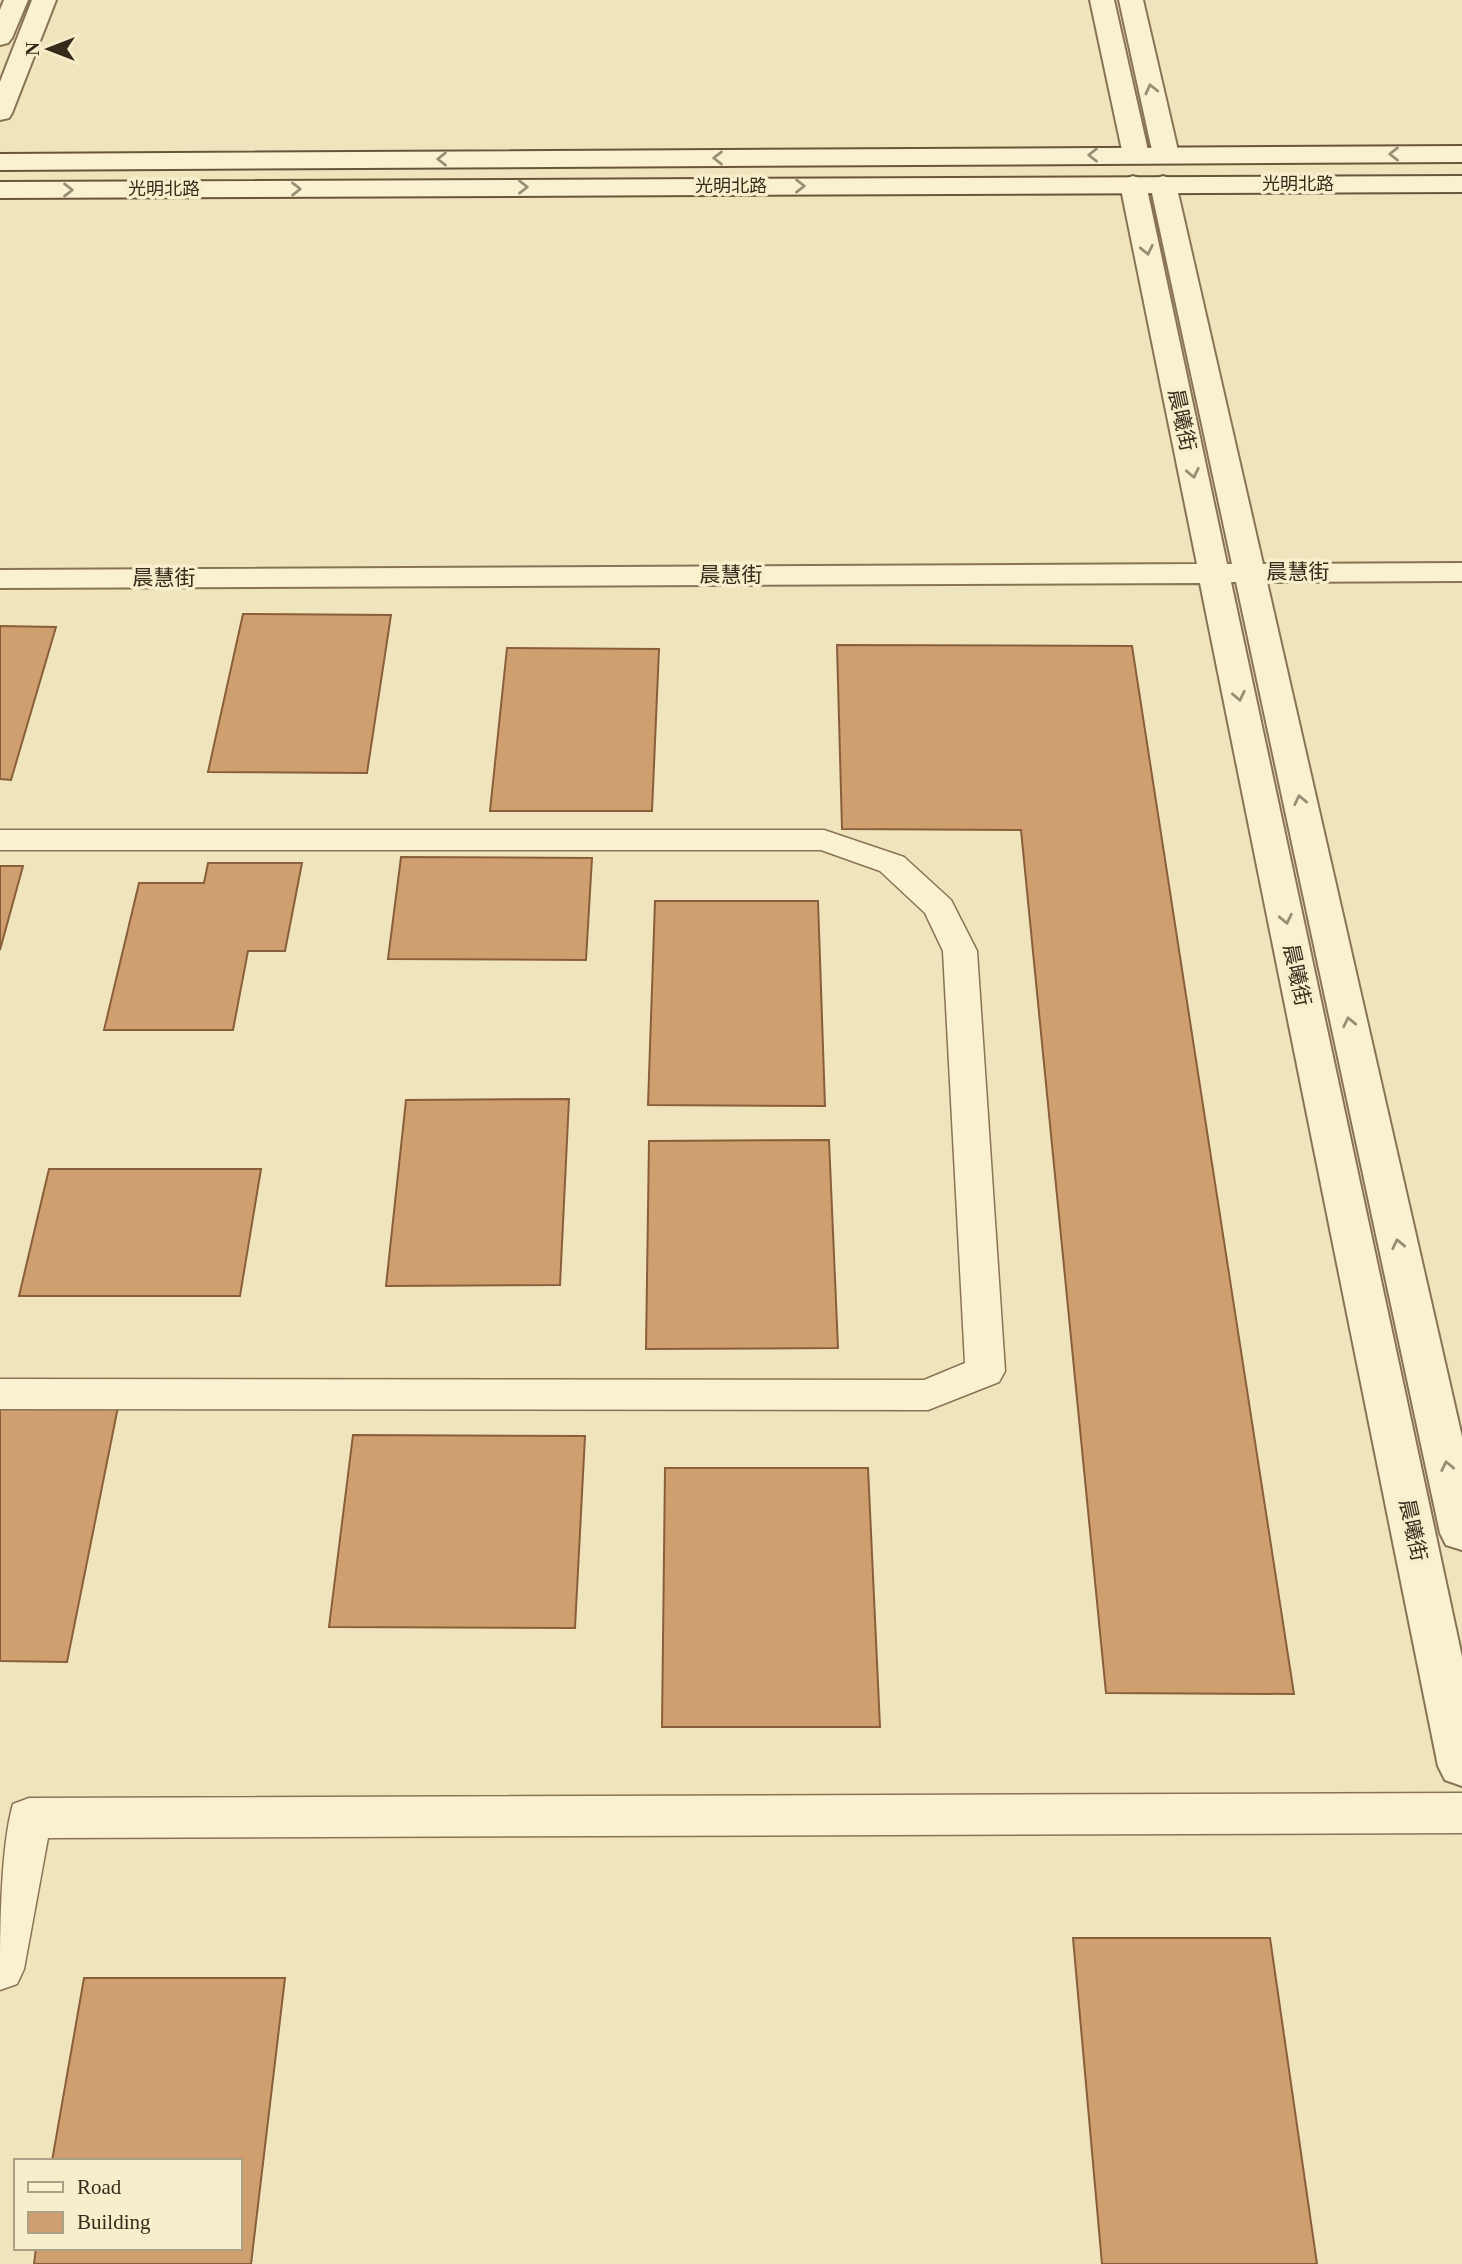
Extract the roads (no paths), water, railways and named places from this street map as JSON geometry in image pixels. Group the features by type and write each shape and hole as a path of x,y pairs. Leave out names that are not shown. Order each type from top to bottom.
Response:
{"street":[{"path":"0,38 16,0"},
{"path":"0,113 44,0"},
{"name":"晨曦街","path":"1102,0 1150,170 1247,563 1462,1532"},
{"name":"晨曦街","path":"1131,0 1150,170 1212,563 1462,1766"},
{"name":"光明北路","path":"0,190 1150,170 1462,154"},
{"name":"光明北路","path":"0,162 1150,170 1462,184"},
{"name":"晨慧街","path":"1247,563 1462,552"},
{"name":"晨慧街","path":"0,558 1247,563 1462,572"},
{"name":"晨慧街","path":"0,579 1212,563"}],"lane":[{"path":"0,840 824,840 892,864 939,908 960,951 985,1371 928,1395 0,1394"},
{"path":"0,1969 29,1818 1462,1813"}]}
